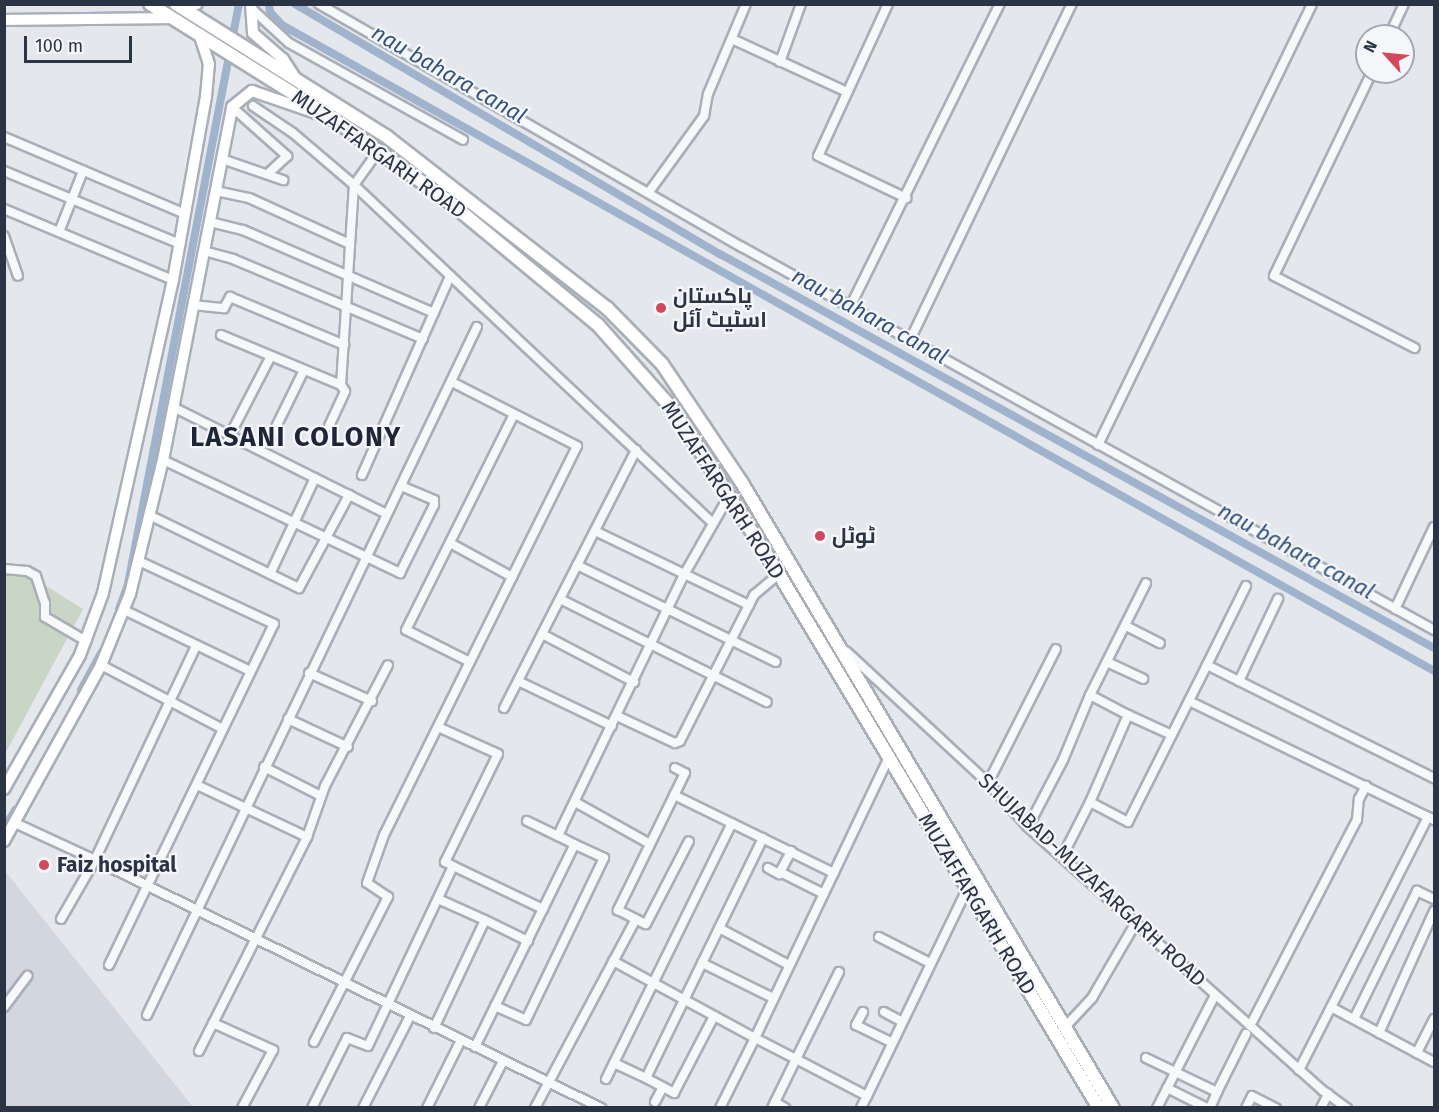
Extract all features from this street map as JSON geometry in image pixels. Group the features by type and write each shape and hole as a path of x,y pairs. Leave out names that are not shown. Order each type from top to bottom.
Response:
{"main road":[{"name":"MUZAFFARGARH ROAD","path":"150,4 331,117 379,150 474,222 598,326 676,413 778,574 1099,1107"},
{"name":"MUZAFFARGARH ROAD","path":"178,6 387,137 607,308 679,384 841,647 1113,1107"},
{"path":"474,222 483,210"}],"street":[{"path":"178,6 197,4"},
{"path":"319,4 1098,445 1434,630"},
{"path":"648,192 704,116 708,94 746,4"},
{"path":"780,62 801,4"},
{"path":"888,4 818,156 906,198"},
{"path":"851,305 906,198 1000,4"},
{"path":"911,338 1072,4"},
{"path":"1098,445 1312,4"},
{"path":"1395,24 1404,4"},
{"path":"112,16 120,5"},
{"path":"251,6 253,33 283,59 297,80"},
{"path":"251,6 289,43 463,140"},
{"path":"4,20 112,16 172,18"},
{"path":"4,789 86,641 105,584 180,244 209,64 199,34"},
{"path":"732,39 847,92"},
{"path":"1366,84 1274,276 1415,348"},
{"path":"4,841 101,665 124,610 139,561 163,460 232,107 252,91 331,117"},
{"path":"253,106 293,133 354,185 713,523"},
{"path":"232,107 287,156 269,173"},
{"path":"4,137 185,214"},
{"path":"341,385 354,185 379,150"},
{"path":"222,159 269,173 283,180"},
{"path":"4,171 180,244"},
{"path":"58,232 83,171"},
{"path":"216,191 249,198 350,244"},
{"path":"4,209 173,280"},
{"path":"210,222 243,230 434,314"},
{"path":"4,236 18,276"},
{"path":"204,251 346,306 423,339"},
{"path":"362,475 450,276"},
{"path":"193,305 224,308 230,297 344,345"},
{"path":"147,1015 244,808 477,327"},
{"path":"220,335 341,385 345,391 329,426"},
{"path":"230,435 271,356"},
{"path":"272,435 304,370"},
{"path":"314,1042 388,897 367,883 384,835 438,728 468,661 577,446 452,382"},
{"path":"173,407 387,514"},
{"path":"468,661 406,630 514,414"},
{"path":"504,708 636,450"},
{"path":"163,460 403,572 435,505 434,500 401,486"},
{"path":"270,574 315,478"},
{"path":"149,515 299,588 349,495"},
{"path":"558,836 685,573 729,496"},
{"path":"1395,609 1434,527"},
{"path":"594,531 749,605"},
{"path":"450,543 512,577"},
{"path":"109,965 197,785 221,728 272,621 139,561"},
{"path":"578,564 734,639 776,662"},
{"path":"4,569 27,570 36,576 45,603 45,617 86,641"},
{"path":"617,716 675,743 680,741 715,677 754,595 778,574"},
{"path":"1028,827 1064,760 1090,695 1146,583"},
{"path":"1090,802 1128,822 1246,585"},
{"path":"560,599 652,642 715,677 767,702"},
{"path":"1239,681 1278,599"},
{"path":"124,610 250,671"},
{"path":"1126,626 1161,643"},
{"path":"542,634 634,682"},
{"path":"61,920 95,860 196,646"},
{"name":"SHUJABAD-MUZAFARGARH ROAD","path":"841,647 988,783 1028,827 1215,995 1248,1030 1347,1107"},
{"path":"988,783 1056,650"},
{"path":"1107,662 1143,679"},
{"path":"101,665 221,728"},
{"path":"199,1051 307,837 321,796 372,701 388,665"},
{"path":"1207,665 1434,778"},
{"path":"309,673 372,701"},
{"path":"518,681 612,726"},
{"path":"1090,695 1172,735"},
{"path":"1189,701 1431,819 1299,1070"},
{"path":"1062,857 1090,802 1128,715"},
{"path":"288,719 348,747"},
{"path":"438,728 498,754 445,862 543,909"},
{"path":"720,1107 889,758"},
{"path":"264,767 321,796"},
{"path":"675,768 685,773 618,910 646,924 689,841"},
{"path":"197,785 307,837"},
{"path":"1167,1088 1208,1107 1357,820 1359,799 1366,786"},
{"path":"674,795 834,873"},
{"path":"575,802 650,844"},
{"path":"495,1006 526,1020 604,858 527,821"},
{"path":"15,823 344,982 460,1042 601,1107"},
{"path":"606,1079 732,823"},
{"path":"646,1078 763,838"},
{"path":"475,1047 574,844"},
{"path":"780,872 791,851"},
{"path":"312,1107 347,1038 368,1046 453,866"},
{"path":"768,868 824,894"},
{"path":"861,1107 967,889"},
{"path":"1354,1020 1417,891 1434,899"},
{"path":"438,899 528,940"},
{"path":"1379,1033 1434,911"},
{"path":"535,1107 636,919"},
{"path":"434,1028 486,920"},
{"path":"1065,1027 1092,998 1135,924"},
{"path":"719,928 789,965"},
{"path":"879,937 930,963"},
{"path":"613,961 867,1096"},
{"path":"702,963 773,998"},
{"path":"785,1107 773,1105 839,972"},
{"path":"4,1007 27,976"},
{"path":"1157,1107 1215,995"},
{"path":"1331,1007 1434,1062"},
{"path":"863,1012 856,1025 891,1042"},
{"path":"884,1012 901,1021"},
{"path":"363,1107 410,1016"},
{"path":"614,1063 674,1093 714,1016"},
{"path":"1417,1053 1434,1019"},
{"path":"213,1023 273,1050 242,1107"},
{"path":"427,1107 460,1042"},
{"path":"1146,1058 1217,1092"},
{"path":"479,1107 503,1061"},
{"path":"655,1102 663,1087"},
{"path":"1321,1107 1328,1094"},
{"path":"1246,1107 1252,1096 1276,1107"}],"shaded area":[{"path":"5,871 193,1107 5,1107"}],"green space":[{"path":"19,569 83,609 5,754 5,570"}],"waterway":[{"path":"119,609 128,584 239,4"},
{"path":"269,4 270,12 282,25 1434,671"},
{"name":"nau bahara canal","path":"295,4 720,254 1434,648"},
{"path":"81,690 101,653"},
{"path":"4,828 16,809"}],"place":[{"name":"پاکستان اسٹیٹ آئل","path":"661,308"},
{"name":"ٹوٹل","path":"820,536"},
{"name":"Faiz hospital","path":"44,865"}],"district":[{"name":"LASANI COLONY","path":"296,438"}]}
